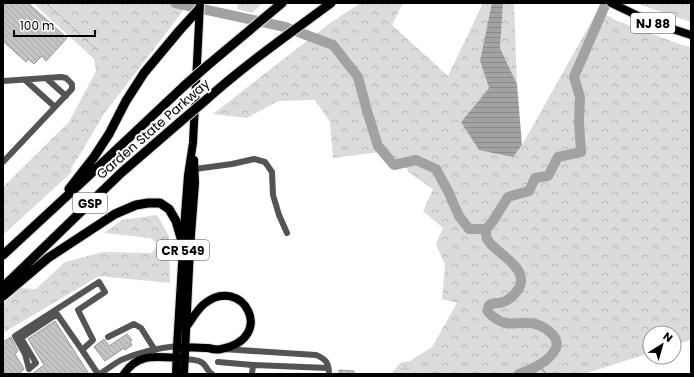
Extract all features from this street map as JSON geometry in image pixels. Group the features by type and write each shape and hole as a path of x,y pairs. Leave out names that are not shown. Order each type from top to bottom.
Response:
{"highway":[{"name":"Garden State Parkway","path":"3,255 184,86 248,30 282,3"},
{"name":"Garden State Parkway","path":"3,287 121,173 228,81 331,3"},
{"path":"57,205 94,157 144,73 200,9"},
{"path":"3,296 48,258 115,214 136,205 160,203 169,210 176,221 184,248"}],"main road":[{"name":"NJ 88","path":"614,5 651,22 691,35"},
{"name":"CR 549","path":"181,347 187,327 190,248 195,183 193,143 200,9"},
{"name":"CR 549","path":"178,374 181,358 184,248 188,175 193,143"},
{"path":"181,347 220,349 232,345 242,339 250,329 251,319 248,310 243,303 226,295 207,301 198,310 187,327"},
{"path":"124,374 128,367 154,353 181,358"}],"lane":[{"path":"3,81 61,77 66,78 72,84 72,89 66,96 3,162"},
{"path":"46,78 66,96"},
{"path":"26,80 55,107"},
{"path":"194,169 232,164 254,159 265,162 272,172 273,195 279,214 288,233"},
{"path":"82,350 93,340 78,310 105,292 99,282 15,336 25,354 29,369 36,363 21,338 57,314 82,350 99,374 130,356 154,353 181,347"},
{"path":"108,336 134,324 140,328 154,353"},
{"path":"220,349 316,355 322,357 327,363 329,371"},
{"path":"181,358 199,360 212,374"},
{"path":"218,362 253,365 319,367 329,371"},
{"path":"252,374 253,365"}],"path":[{"path":"46,3 97,50"}],"green space":[{"path":"33,3 189,3 188,8 185,8 104,114 71,169 72,172 3,235 3,187 69,122 96,71 94,59"},
{"path":"238,3 263,3 252,13 237,9"},
{"path":"361,3 403,3 392,25 448,76 483,3 514,3 517,84 500,48 503,4 480,61 489,88 461,122 513,157 522,145 598,10 617,21 691,47 691,340 682,343 682,325 642,325 642,356 584,374 427,374 410,361 432,347 457,303 442,299 445,265 436,244 443,228 423,211 433,189 408,172 407,168 402,168 380,152 333,158 330,122 315,100 278,101 247,118 213,114 330,23"},
{"path":"638,3 691,3 691,22 641,5"},
{"path":"157,215 169,236 170,283 99,276 3,333 3,304 20,288 36,289 65,262 103,252 152,253 158,244 150,238 104,233 122,220"},
{"path":"410,361 427,374 391,374 400,363"}],"shaded area":[{"path":"492,3 503,4 500,48 517,84 522,145 513,157 479,150 461,122 489,88 480,61"}],"building":[{"path":"3,3 28,3 67,38 46,61 42,56 34,64 28,59 26,62 3,41"},
{"path":"55,321 89,374 32,374 44,365 28,339"},
{"path":"127,334 132,340 130,342 132,345 125,350 124,348 105,361 94,347 104,339 109,346"},
{"path":"11,337 18,351 15,354 24,369 19,374 3,374 3,342"},
{"path":"339,370 354,371 354,374 339,374"}],"waterway":[{"path":"175,3 285,27 333,45 358,77 378,146 394,165 416,160 436,169 459,216 469,229 486,229"},
{"path":"486,229 493,221 508,197 529,191 535,178 548,176 558,157 581,152 579,122 580,97 574,77 606,3"},
{"path":"486,229 487,239 518,270 521,282 519,288 512,297 500,303 490,304 488,312 496,319 503,322 530,323 542,327 549,331 557,342 557,346 549,358 535,367 519,374"},
{"path":"539,365 546,374"}]}
